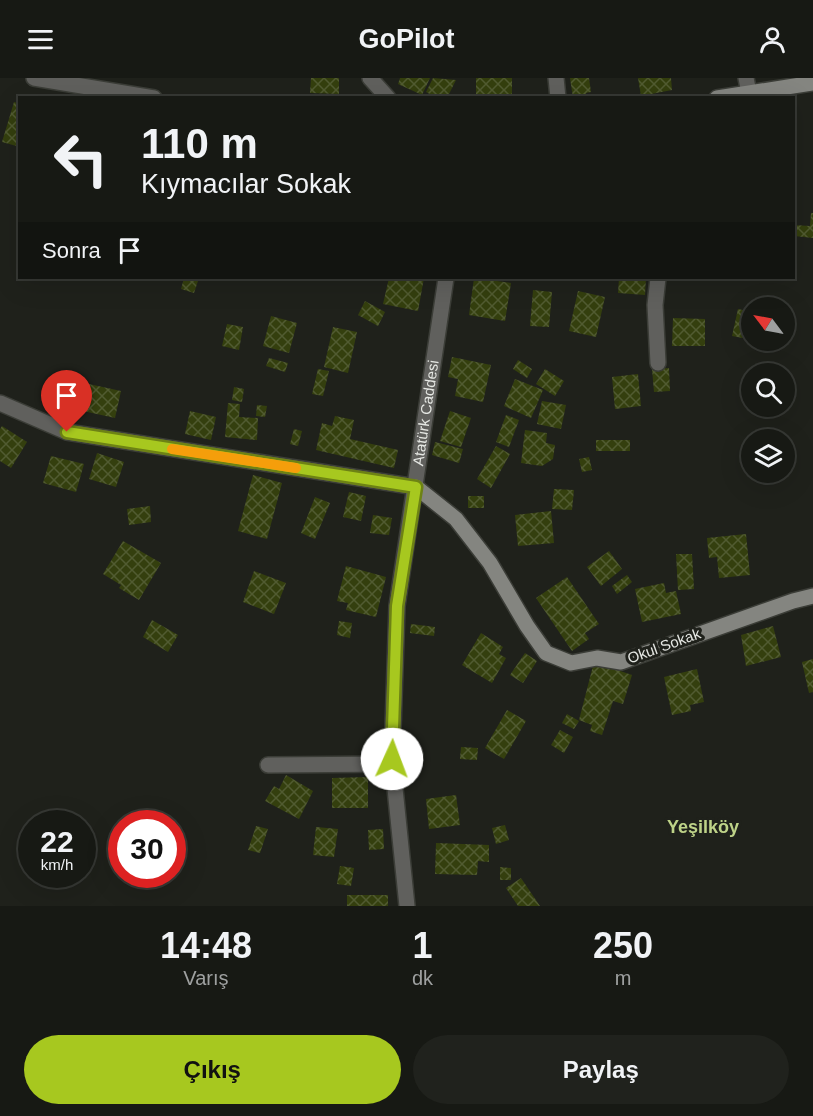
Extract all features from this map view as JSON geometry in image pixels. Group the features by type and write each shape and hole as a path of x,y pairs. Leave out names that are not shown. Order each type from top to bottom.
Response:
{"street":[{"path":"34,78 142,96"},
{"path":"370,78 386,96"},
{"path":"556,78 558,96"},
{"path":"722,96 747,85 813,83"},
{"name":"Atatürk Caddesi","path":"407,906 392,764 397,606 446,279"},
{"path":"658,279 655,305 658,363"},
{"path":"0,403 67,432 416,487"},
{"name":"Okul Sokak","path":"416,487 456,519 490,563 527,626 546,653 571,663 597,658 621,662 813,596"},
{"path":"268,765 392,764"}],"building":[{"path":"311,78 339,78 339,94 310,93"},
{"path":"400,78 430,78 422,95 398,84"},
{"path":"433,78 456,80 448,96 433,96 426,92"},
{"path":"476,78 512,78 512,96 476,96"},
{"path":"570,78 589,78 591,92 586,93 587,96 573,96"},
{"path":"638,78 671,78 672,90 641,96"},
{"path":"14,102 18,103 18,146 2,142"},
{"path":"811,213 813,213 813,238 795,236 795,225 810,226"},
{"path":"184,279 198,281 194,293 181,289"},
{"path":"389,279 424,279 418,311 383,304"},
{"path":"474,279 511,283 505,321 469,315"},
{"path":"619,279 646,279 645,295 618,293"},
{"path":"533,290 552,292 549,327 530,326"},
{"path":"578,291 605,297 596,337 569,331"},
{"path":"365,301 385,312 378,326 358,315"},
{"path":"738,309 741,310 741,338 732,336"},
{"path":"271,316 297,323 289,353 263,346"},
{"path":"673,318 705,319 705,346 672,346"},
{"path":"227,324 243,327 239,350 222,346"},
{"path":"333,327 357,332 348,373 324,367"},
{"path":"452,357 491,365 483,402 455,396 458,379 448,377"},
{"path":"269,358 288,363 285,372 266,366"},
{"path":"518,360 532,369 527,378 513,369"},
{"path":"669,368 670,391 654,392 652,369"},
{"path":"318,369 329,371 323,396 312,394"},
{"path":"545,369 564,381 555,396 536,384"},
{"path":"638,374 641,406 615,409 612,377"},
{"path":"515,379 543,390 531,418 504,406"},
{"path":"89,384 121,391 115,418 83,411"},
{"path":"234,387 244,389 242,402 232,400"},
{"path":"542,401 566,405 561,429 537,424"},
{"path":"228,403 240,404 239,417 258,418 257,440 225,437"},
{"path":"257,405 267,406 265,417 256,416"},
{"path":"190,411 216,417 211,440 185,434"},
{"path":"450,411 471,418 461,447 440,441"},
{"path":"506,415 519,420 509,447 496,442"},
{"path":"335,416 354,420 350,439 398,450 394,468 316,450 322,423 332,426"},
{"path":"2,426 27,442 11,468 0,461 0,429"},
{"path":"294,429 302,431 298,446 290,444"},
{"path":"525,430 547,433 546,443 555,445 553,459 542,466 521,463"},
{"path":"596,440 630,440 630,451 596,451"},
{"path":"435,442 463,449 459,463 432,455"},
{"path":"496,446 510,454 491,488 477,479"},
{"path":"97,453 124,462 116,487 89,479"},
{"path":"51,456 84,464 76,492 43,483"},
{"path":"589,457 592,470 582,472 579,459"},
{"path":"253,475 282,483 267,539 238,531"},
{"path":"554,489 574,490 572,510 552,509"},
{"path":"349,492 366,496 361,521 343,517"},
{"path":"468,496 484,496 484,508 468,508"},
{"path":"315,497 330,503 315,539 301,533"},
{"path":"150,506 151,522 129,525 127,509"},
{"path":"551,511 554,543 518,546 515,515"},
{"path":"373,515 392,518 389,535 370,533"},
{"path":"746,534 750,575 719,578 717,557 709,558 707,538"},
{"path":"123,541 161,563 139,600 119,588 121,585 103,574"},
{"path":"609,551 622,569 601,586 587,567"},
{"path":"676,554 692,554 694,589 678,590"},
{"path":"346,566 386,577 376,617 346,610 348,603 337,601"},
{"path":"254,571 286,583 274,614 243,602"},
{"path":"627,575 632,582 617,594 612,586"},
{"path":"567,577 599,624 585,633 589,639 572,651 536,598"},
{"path":"664,583 666,593 676,591 681,614 642,622 635,589"},
{"path":"152,620 178,635 168,652 143,637"},
{"path":"339,621 352,623 350,638 337,635"},
{"path":"411,624 435,627 434,636 410,633"},
{"path":"773,626 781,657 746,666 741,635"},
{"path":"481,633 503,647 499,654 506,658 492,683 462,665"},
{"path":"525,653 537,661 523,683 510,675"},
{"path":"813,659 813,692 809,693 802,662"},
{"path":"594,662 632,675 623,704 613,701 602,735 590,731 592,725 579,720"},
{"path":"697,669 704,702 690,705 691,711 672,715 664,677"},
{"path":"507,710 526,721 504,759 485,748"},
{"path":"567,714 579,721 574,729 562,723"},
{"path":"560,730 573,737 564,753 551,745"},
{"path":"461,747 478,748 477,760 460,759"},
{"path":"286,775 313,791 299,819 265,801 274,786 279,789"},
{"path":"368,777 368,808 332,808 332,778"},
{"path":"456,795 460,825 429,829 426,799"},
{"path":"505,825 509,840 496,844 492,828"},
{"path":"256,826 268,829 260,853 248,850"},
{"path":"316,827 338,829 334,857 313,855"},
{"path":"383,829 384,849 369,850 368,830"},
{"path":"436,843 489,845 489,862 478,861 477,875 435,874"},
{"path":"340,866 354,868 351,886 337,884"},
{"path":"500,867 511,868 511,880 500,880"},
{"path":"521,878 540,906 518,906 506,888"},
{"path":"347,895 388,895 388,906 347,906"}],"slow traffic":[{"path":"172,449 296,468"}],"district":[{"name":"Yeşilköy","path":"703,827"}],"route":[{"path":"67,432 416,487 397,606 392,759"}]}
